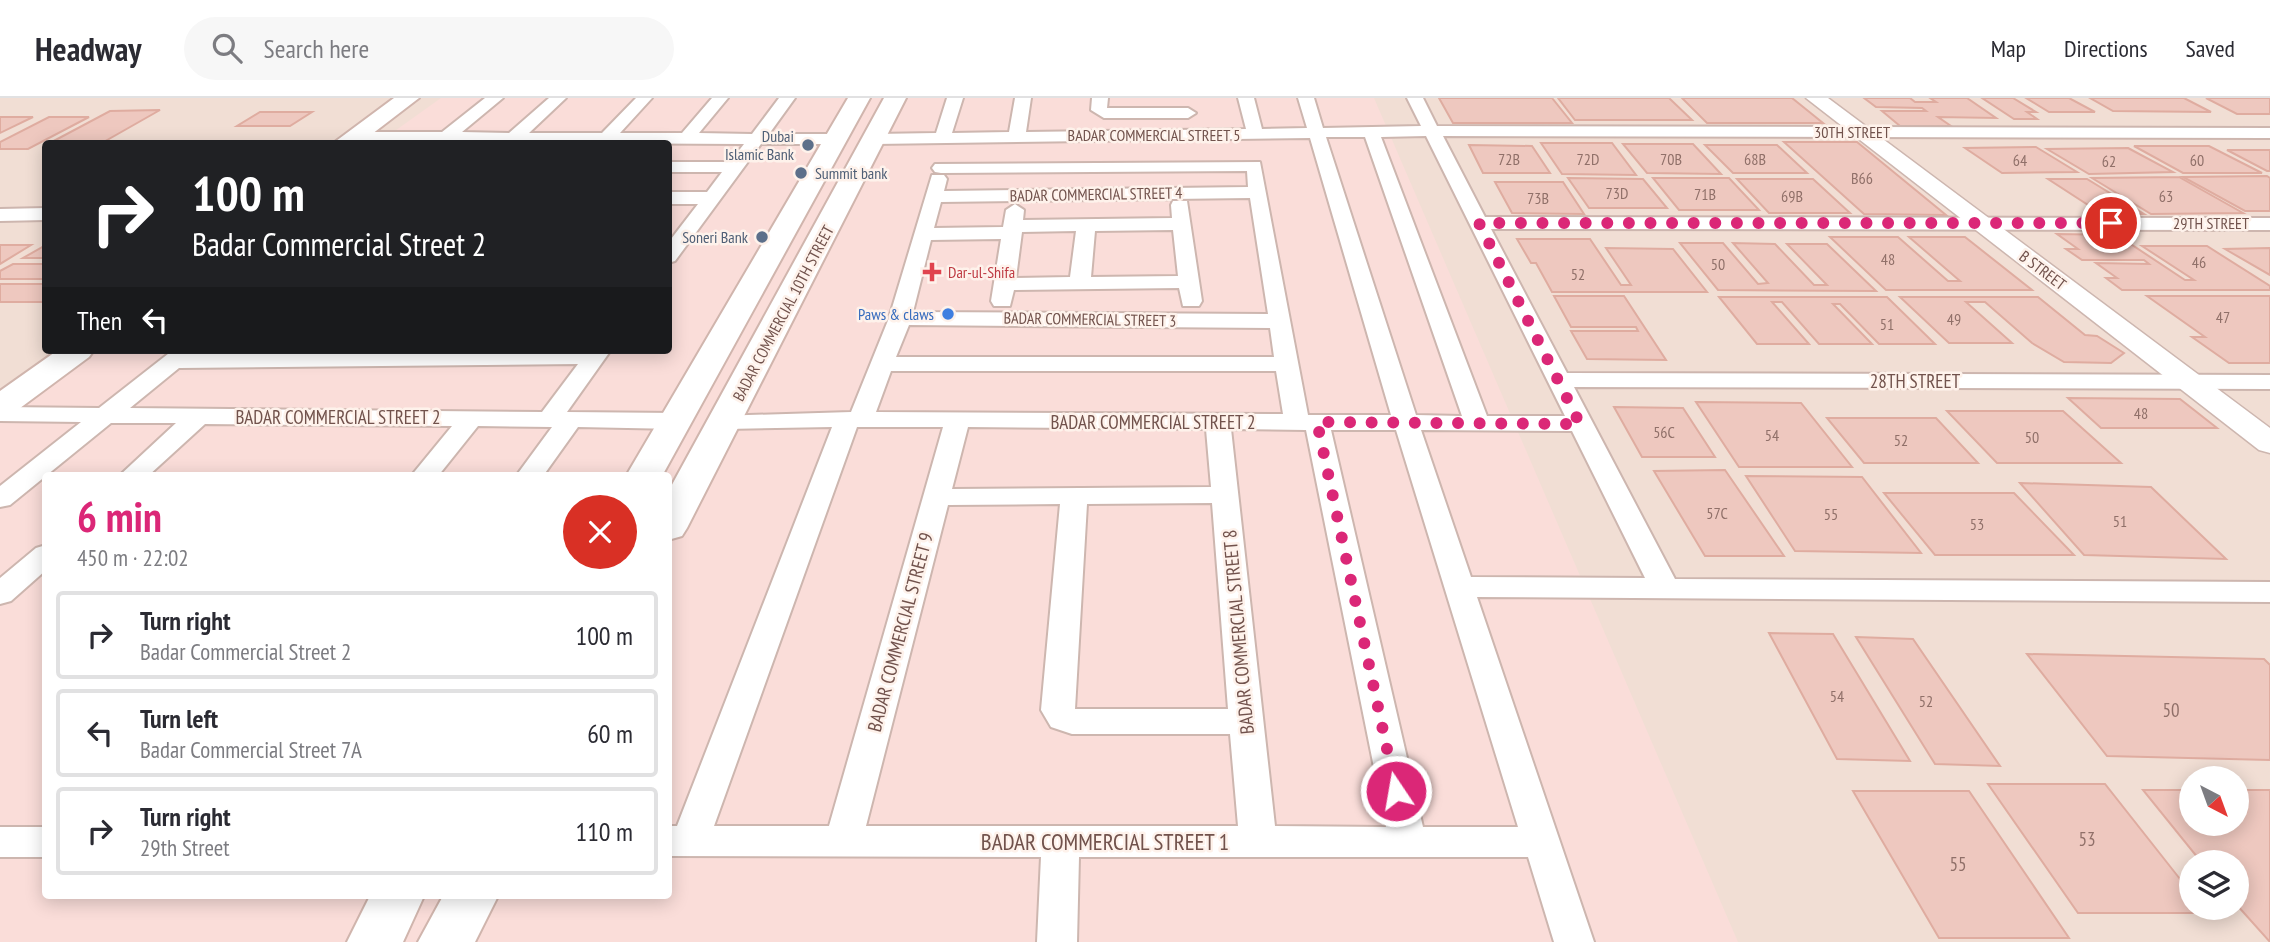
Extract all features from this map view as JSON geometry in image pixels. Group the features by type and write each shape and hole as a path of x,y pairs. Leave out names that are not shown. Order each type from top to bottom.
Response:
{"main road":[{"path":"355,140 408,98"},
{"path":"355,140 422,98"},
{"name":"BADAR COMMERCIAL 10TH STREET","path":"645,472 859,98"},
{"name":"BADAR COMMERCIAL 10TH STREET","path":"672,521 895,98"},
{"path":"0,383 42,353"},
{"path":"0,407 73,354"},
{"path":"375,942 396,899"},
{"path":"446,942 469,899"}],"street":[{"path":"449,139 495,98"},
{"path":"513,138 558,98"},
{"path":"607,138 644,98"},
{"path":"687,138 720,98"},
{"path":"672,252 787,98"},
{"path":"680,840 854,419 883,364 900,318 942,168 955,98"},
{"path":"1017,136 1023,98"},
{"path":"1100,98 1099,110 1104,113 1187,105 1190,135"},
{"path":"1246,98 1258,192 1288,364 1307,423 1408,843"},
{"path":"1306,98 1406,423 1574,942"},
{"path":"1415,98 1664,587"},
{"name":"B STREET","path":"1816,98 1874,132"},
{"name":"B STREET","path":"1837,98 1874,132 1994,223 2189,382 2270,443"},
{"name":"BADAR COMMERCIAL STREET 5","path":"875,139 1434,131"},
{"name":"30TH STREET","path":"1434,131 2270,133"},
{"path":"1371,132 1477,424"},
{"path":"355,140 837,139"},
{"path":"942,168 1254,166"},
{"path":"672,167 735,167"},
{"name":"BADAR COMMERCIAL STREET 4","path":"933,197 1258,192"},
{"path":"1179,193 1193,321"},
{"path":"1000,318 1018,196"},
{"path":"672,198 712,198"},
{"path":"0,215 42,215"},
{"name":"29TH STREET","path":"1479,223 2270,223"},
{"name":"B STREET","path":"1994,223 2270,417"},
{"path":"923,234 1086,225 1182,224"},
{"path":"1080,283 1086,225"},
{"path":"1004,284 1189,282"},
{"name":"BADAR COMMERCIAL STREET 3","path":"900,318 1280,321"},
{"path":"0,499 180,356 598,354 531,472"},
{"path":"883,364 1288,364"},
{"name":"28TH STREET","path":"1559,380 2270,382"},
{"name":"BADAR COMMERCIAL STREET 2","path":"0,414 677,421"},
{"path":"136,472 199,416"},
{"path":"427,472 472,418"},
{"name":"BADAR COMMERCIAL STREET 2","path":"726,421 854,419 1580,424"},
{"name":"BADAR COMMERCIAL STREET 9","path":"843,843 957,421"},
{"name":"BADAR COMMERCIAL STREET 8","path":"1218,422 1258,842"},
{"path":"937,497 1225,495"},
{"path":"1074,496 1058,710 1063,718 1072,722 1246,721"},
{"path":"0,594 42,557"},
{"path":"1459,587 2270,592"},
{"name":"BADAR COMMERCIAL STREET 1","path":"680,840 843,843 1541,842"},
{"path":"0,842 42,842"},
{"path":"1056,942 1061,842"}],"shaded area":[{"path":"0,98 2270,98 2270,942 0,942"},
{"path":"441,98 1374,98 1738,942 0,942 0,419 89,354 672,354 672,140 382,140"}],"building":[{"path":"1439,98 1552,98 1572,123 1453,123"},
{"path":"1558,98 1669,98 1692,120 1575,120"},
{"path":"1682,98 1792,98 1823,123 1707,123"},
{"path":"1864,98 1910,98 1915,102 1936,102 1930,98 1967,98 1996,118 1938,117 1951,126 1900,126 1882,111 1926,111 1922,108 1876,107"},
{"path":"1982,98 2013,98 2036,112 2027,112 2037,119 2014,119"},
{"path":"2026,98 2069,98 2095,112 2049,112"},
{"path":"2090,98 2184,98 2211,112 2113,111"},
{"path":"2206,98 2270,98 2270,114 2237,114"},
{"path":"160,110 107,140 56,140 110,111"},
{"path":"260,112 312,112 290,126 237,126"},
{"path":"0,117 33,117 0,133"},
{"path":"49,117 89,117 28,149 0,149 0,142"},
{"path":"1784,142 1857,142 1946,215 1864,214"},
{"path":"1541,143 1612,143 1636,175 1562,174"},
{"path":"1623,144 1693,144 1721,174 1647,173"},
{"path":"1469,145 1532,146 1550,173 1483,173"},
{"path":"1705,145 1777,145 1807,173 1733,173"},
{"path":"2134,146 2209,146 2262,173 2183,173"},
{"path":"2036,147 2077,172 2002,173 1965,148"},
{"path":"2128,148 2173,172 2089,174 2047,149"},
{"path":"2227,150 2270,150 2270,171 2267,171"},
{"path":"2179,177 2243,213 2151,214 2092,178"},
{"path":"2183,177 2270,178 2270,211 2245,211"},
{"path":"1568,178 1643,179 1667,208 1589,208"},
{"path":"1653,178 1729,178 1759,210 1679,210"},
{"path":"1737,179 1813,179 1850,213 1769,213"},
{"path":"2048,179 2087,179 2144,214 2102,214"},
{"path":"1495,182 1563,182 1584,214 1512,213"},
{"path":"2057,234 2117,235 2185,280 2194,280 2142,246 2207,246 2270,286 2270,290 2122,290 2106,278 2117,278 2096,263 2149,264 2144,260 2082,260 2066,249 2078,249"},
{"path":"1830,237 1898,237 1948,281 1960,281 1909,237 1965,237 2032,290 1886,290"},
{"path":"1517,239 1590,239 1621,285 1631,285 1606,248 1673,249 1707,292 1552,292 1536,263 1531,263"},
{"path":"1680,243 1723,243 1758,284 1768,283 1733,243 1775,244 1814,285 1827,285 1787,244 1827,244 1876,291 1718,290"},
{"path":"0,245 31,245 0,264"},
{"path":"42,247 42,258 23,258"},
{"path":"2270,248 2270,275 2225,249"},
{"path":"13,264 42,264 42,279 0,279 0,271"},
{"path":"0,284 42,284 42,302 0,302"},
{"path":"1554,296 1624,296 1666,360 1587,359 1571,331 1638,331 1636,327 1571,327"},
{"path":"2147,296 2270,296 2270,363 2229,363 2192,337 2205,337"},
{"path":"1719,297 1887,297 1935,344 1879,344 1840,304 1833,304 1872,344 1819,344 1782,302 1772,302 1809,344 1757,344"},
{"path":"1900,297 2038,297 2085,335 2097,336 2124,353 2111,363 2064,362 2032,343 1985,302 1966,302 2012,343 1949,343"},
{"path":"2068,398 2180,399 2217,428 2101,428"},
{"path":"1696,402 1801,403 1852,467 1739,467"},
{"path":"1614,407 1683,408 1715,457 1642,457"},
{"path":"1947,411 2063,411 2121,463 1997,463"},
{"path":"1827,418 1936,418 1978,463 1864,463"},
{"path":"1725,470 1784,556 1705,556 1654,471"},
{"path":"1746,476 1862,477 1921,553 1795,551"},
{"path":"2020,483 2151,487 2226,559 2084,555"},
{"path":"1884,493 2014,493 2074,555 1935,555"},
{"path":"1769,633 1833,634 1910,761 1837,759"},
{"path":"1856,637 1913,639 2000,766 1935,764"},
{"path":"2027,654 2264,659 2270,665 2270,760 2107,756"},
{"path":"1988,784 2105,784 2179,878 2179,913 2078,913"},
{"path":"2143,790 2179,790 2179,835"},
{"path":"2249,790 2270,790 2270,942 2249,919 2249,850 2191,850 2180,836 2249,836"},
{"path":"1853,791 1969,791 2069,938 1939,938"}],"place":[{"name":"Dubai Islamic Bank","path":"808,145"},
{"name":"Summit bank","path":"801,173"},
{"name":"Soneri Bank","path":"762,237"},
{"name":"Dar-ul-Shifa","path":"932,272"},
{"name":"Paws & claws","path":"948,314"}],"route":[{"path":"1396,791 1317,422 1580,424 1479,223 2111,223"}]}
